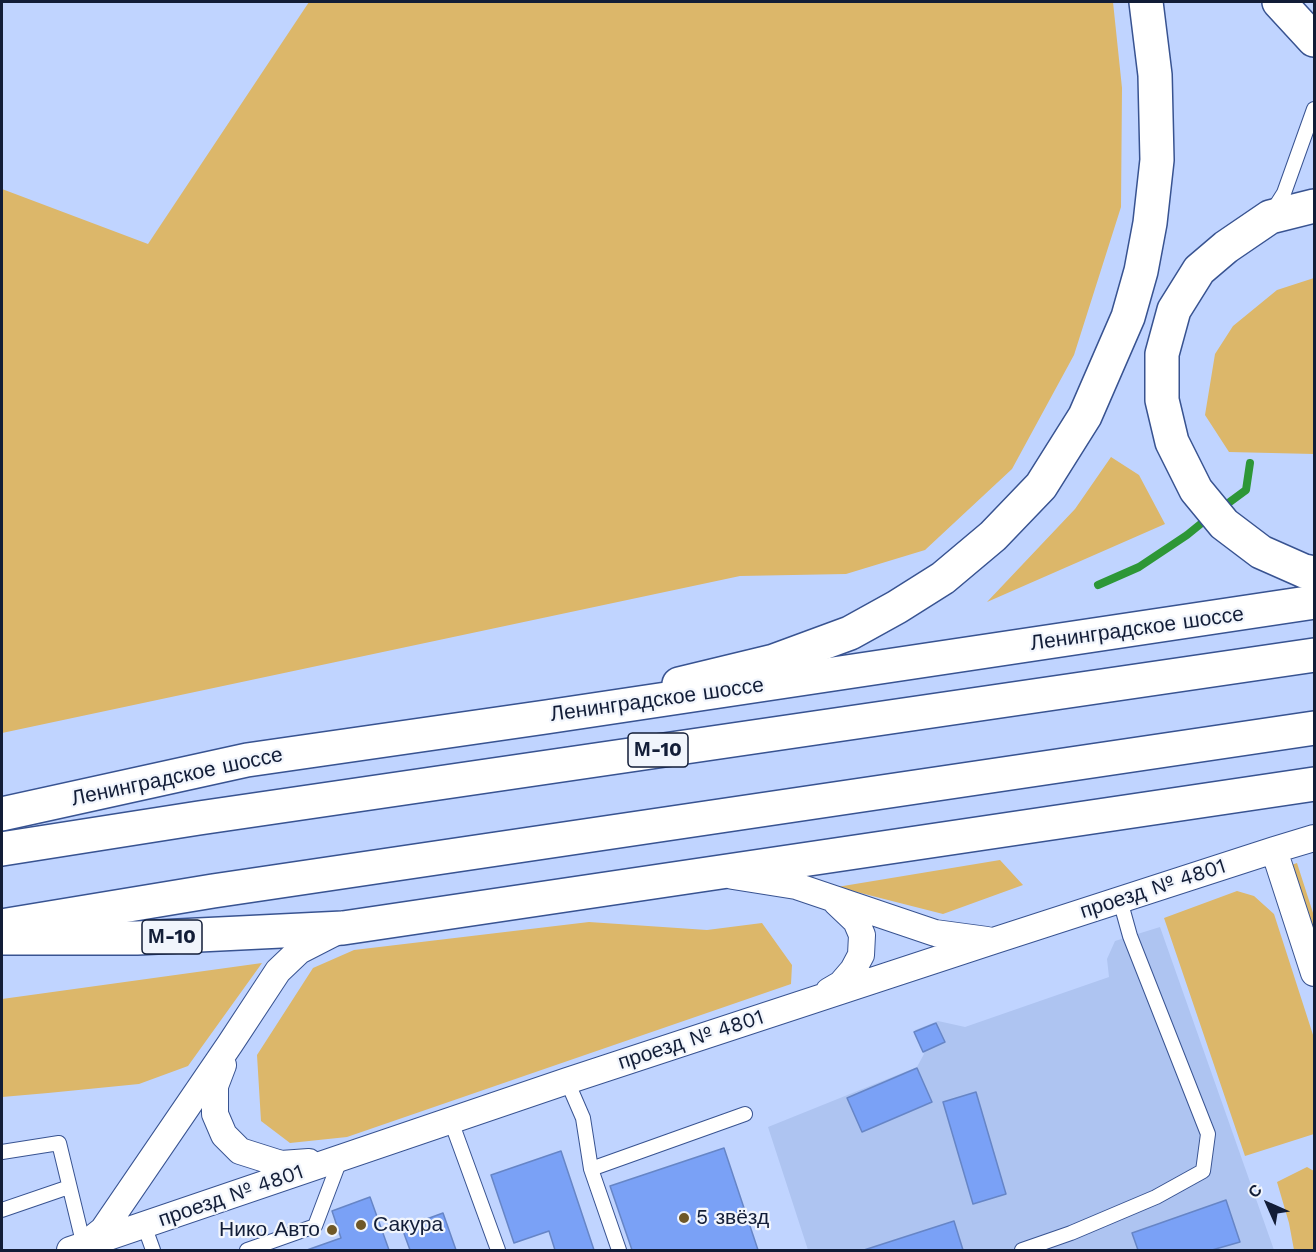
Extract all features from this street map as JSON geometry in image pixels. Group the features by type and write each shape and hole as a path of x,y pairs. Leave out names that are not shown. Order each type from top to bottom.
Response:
{"main road":[{"path":"546,717 774,661 850,633 943,578 993,536 1041,486 1085,416 1128,317 1141,271 1150,223 1157,160 1155,75 1146,2"},
{"path":"1279,2 1314,40"},
{"path":"1302,2 1314,14"},
{"path":"1314,206 1270,217 1226,247 1199,270 1174,310 1162,354 1162,400 1172,442 1196,490 1224,524 1261,552 1304,571 1314,573"},
{"name":"Ленинградское шоссе","path":"2,814 247,760 1314,602"},
{"name":"Ленинградское шоссе","path":"2,849 199,818 1314,655"},
{"name":"М-10","path":"2,926 213,891 1314,728"},
{"name":"М-10","path":"2,938 137,938 343,928 1314,783"}],"street":[{"name":"проезд № 4801","path":"92,1246 144,1225 567,1081 1314,838"},
{"path":"1274,850 1314,973"},
{"path":"712,873 796,886 935,933 993,941"},
{"path":"813,1001 841,984 853,970 861,955 862,935 856,921 833,899"},
{"path":"92,1246 231,1044 278,971 299,951 343,928"},
{"path":"231,1044 215,1086 215,1114 224,1135 240,1150 281,1164 340,1160"}],"lane":[{"path":"1270,217 1284,193 1314,109"},
{"path":"1022,1251 1156,1197 1203,1171 1208,1134 1130,936 1120,900"},
{"path":"567,1081 583,1118 591,1169 620,1251"},
{"path":"591,1169 745,1114"},
{"path":"451,1121 498,1251"},
{"path":"2,1152 59,1143 69,1187 92,1246"},
{"path":"247,1251 315,1226 340,1160"},
{"path":"2,1210 69,1187"},
{"path":"144,1225 153,1251"}],"shaded area":[{"path":"309,2 1113,2 1122,88 1121,207 1074,355 1012,469 925,550 846,574 740,576 2,733 2,189 148,244"},
{"path":"1314,278 1314,454 1229,452 1205,415 1215,354 1233,326 1277,290"},
{"path":"1111,457 1139,475 1165,524 987,602 1075,509"},
{"path":"1000,860 1023,885 943,914 837,887"},
{"path":"1297,863 1314,916 1314,977 1277,870"},
{"path":"1237,891 1254,896 1274,914 1314,1038 1314,1134 1245,1156 1164,918"},
{"path":"589,922 707,930 762,923 792,965 791,984 347,1137 290,1143 261,1121 257,1055 313,968 354,950"},
{"path":"1160,927 1274,1250 808,1250 768,1127 917,1067 924,1054 915,1030 938,1021 965,1027 1109,977 1107,959 1115,941"},
{"path":"262,963 188,1066 139,1084 2,1097 2,999"},
{"path":"1307,1167 1314,1171 1314,1250 1294,1250 1277,1182"}],"building":[{"path":"936,1023 945,1042 923,1052 914,1032"},
{"path":"917,1068 932,1102 862,1132 847,1098"},
{"path":"976,1092 1006,1194 973,1204 943,1102"},
{"name":"5 звёзд","path":"724,1148 758,1250 632,1250 610,1186"},
{"path":"561,1151 594,1250 555,1250 549,1231 514,1243 491,1175"},
{"path":"370,1197 389,1250 307,1250 341,1238 332,1211"},
{"path":"1226,1200 1240,1242 1212,1250 1138,1250 1132,1233"},
{"path":"443,1213 456,1250 410,1250 402,1228"},
{"path":"954,1221 963,1250 864,1250"}],"waterway":[{"path":"1227,504 1246,490 1250,463"},
{"path":"1098,585 1139,567 1203,522"}],"place":[{"name":"5 звёзд","path":"684,1218"},
{"name":"Сакура","path":"361,1225"},
{"name":"Нико Авто","path":"332,1230"}]}
